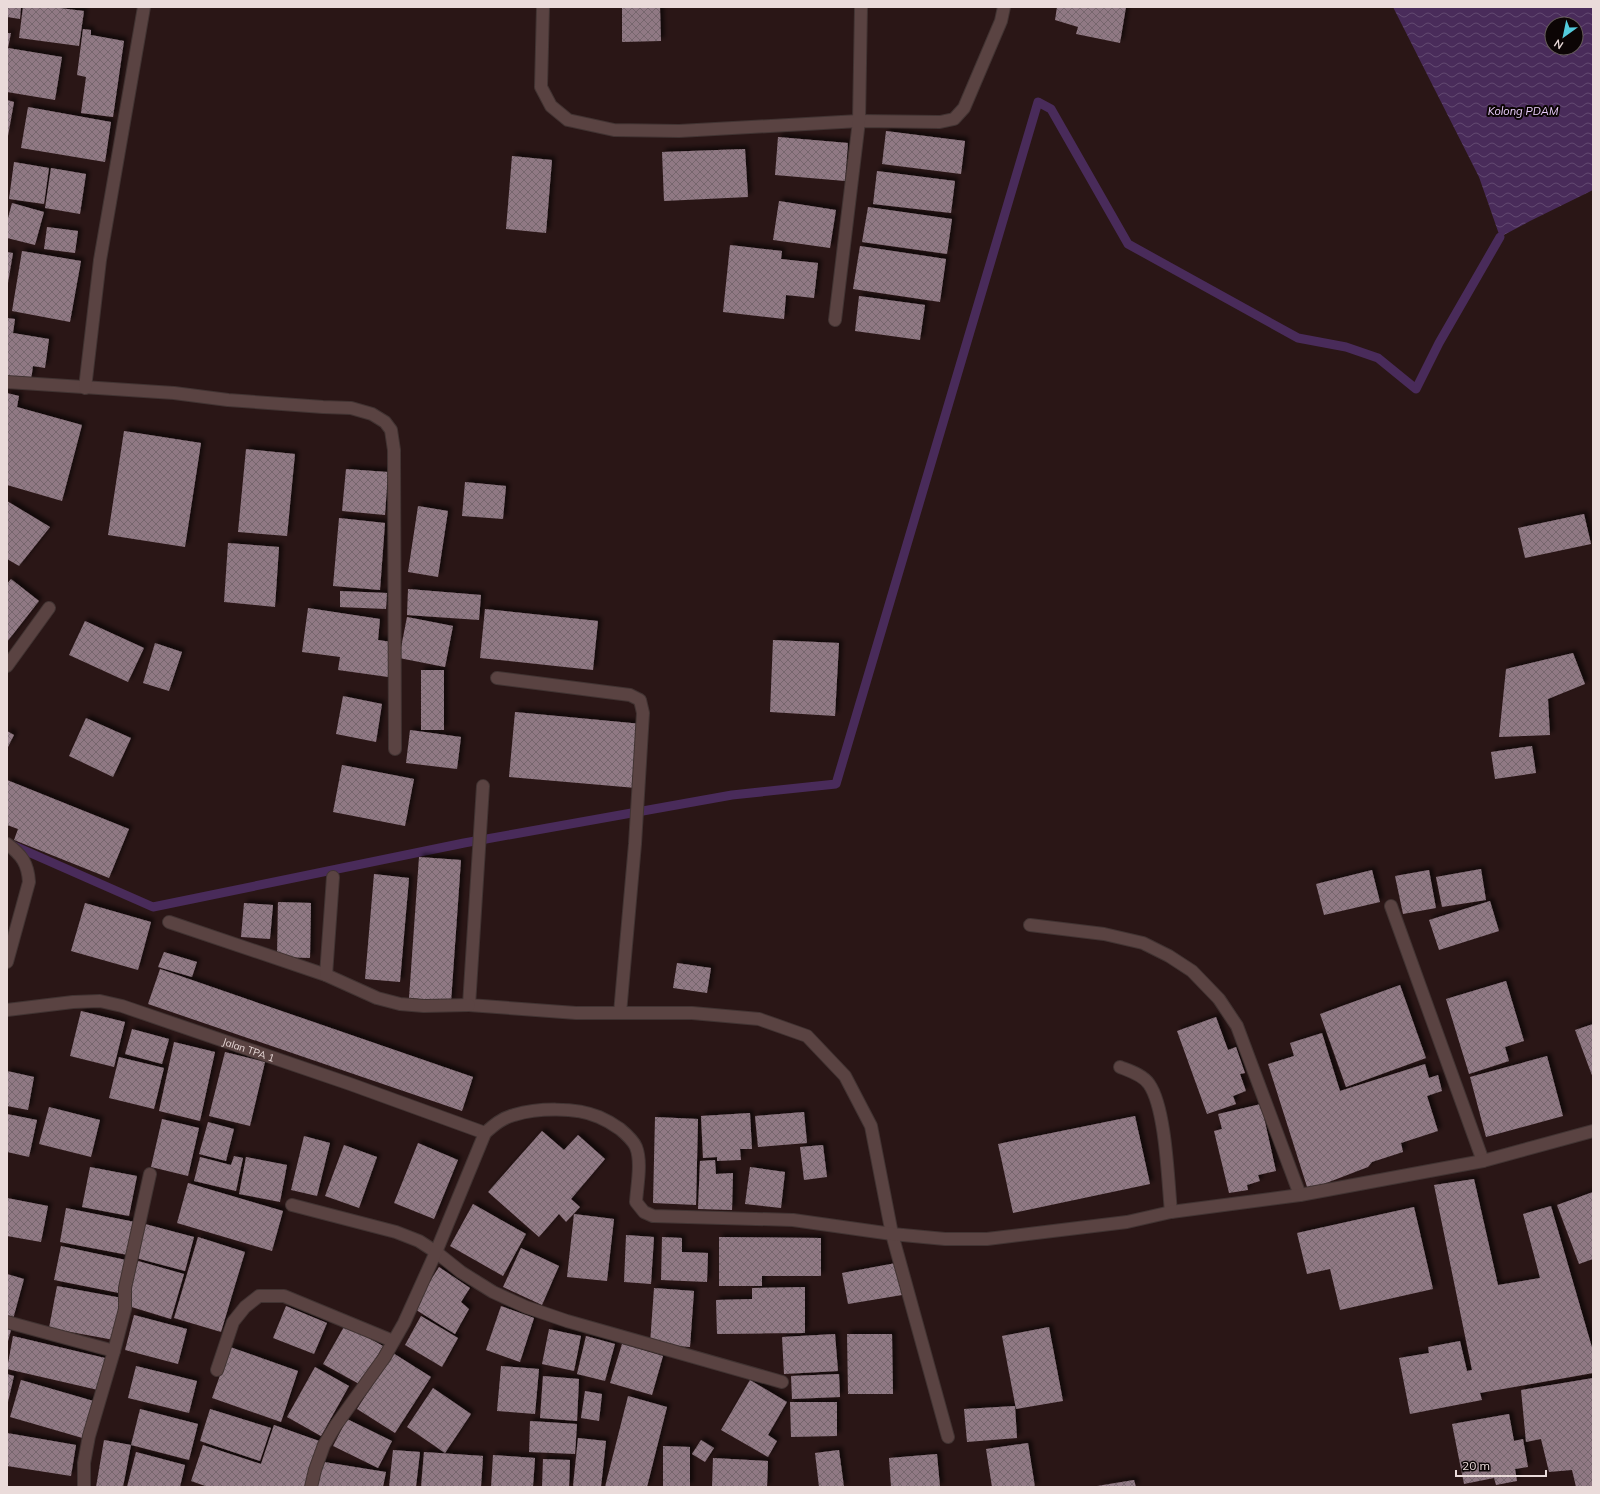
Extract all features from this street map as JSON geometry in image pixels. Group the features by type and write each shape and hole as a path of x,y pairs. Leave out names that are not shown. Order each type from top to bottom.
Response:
{"street":[{"path":"85,388 100,260 144,7"},
{"path":"543,7 542,87 551,106 568,120 614,130 680,130 859,121 940,122 954,119 964,108 1001,21 1004,7"},
{"path":"835,320 859,121 862,7"},
{"path":"7,382 174,393 228,400 351,408 372,414 385,422 392,430 394,450 395,749"},
{"path":"8,662 49,608"},
{"path":"497,678 630,696 640,700 643,713 635,844 620,1013"},
{"path":"469,1005 483,786"},
{"path":"7,844 24,860 28,872 29,882 7,962"},
{"path":"326,975 333,877"},
{"path":"1391,906 1483,1161"},
{"path":"169,922 326,975 377,998 400,1004 424,1006 469,1005 576,1013 692,1013 759,1019 807,1036 845,1076 871,1126 892,1234 948,1437"},
{"path":"1030,925 1104,934 1143,943 1169,956 1192,971 1219,1000 1237,1026 1300,1195"},
{"name":"Jalan TPA 1","path":"7,1010 73,1002 100,1001 122,1006 350,1084 485,1133"},
{"path":"1120,1067 1137,1074 1149,1084 1156,1099 1162,1119 1171,1212"},
{"path":"311,1487 315,1470 324,1445 336,1424 384,1358 404,1323 436,1252 485,1133 497,1123 512,1115 526,1112 555,1110 577,1112 598,1116 626,1134 635,1145 639,1155 636,1202 644,1212 653,1216 793,1220 945,1240 988,1239 1127,1222 1171,1212 1300,1195 1483,1161 1593,1131"},
{"path":"84,1487 84,1463 89,1436 114,1351 124,1309 125,1288 150,1174"},
{"path":"292,1205 396,1232 419,1241 436,1252 461,1272 493,1292 526,1307 567,1321 782,1382"},
{"path":"217,1370 233,1322 246,1307 259,1296 284,1296 393,1341"},
{"path":"7,1322 114,1351"}],"water":[{"name":"Kolong PDAM","path":"1393,7 1593,7 1593,190 1500,237 1479,177"}],"building":[{"path":"7,7 21,7 20,19 7,17"},
{"path":"23,7 51,7 84,11 79,46 19,38"},
{"path":"622,7 660,7 661,41 622,42"},
{"path":"1057,7 1126,7 1120,43 1076,34 1078,27 1055,20"},
{"path":"83,29 91,30 91,35 124,41 113,117 81,113 86,77 77,75"},
{"path":"7,33 11,33 8,48 62,57 55,100 7,92"},
{"path":"7,100 14,102 8,136 7,136"},
{"path":"28,107 111,122 105,162 21,148"},
{"path":"886,131 965,141 961,174 882,164"},
{"path":"778,137 848,143 845,181 775,175"},
{"path":"745,149 748,197 664,201 662,152"},
{"path":"512,156 552,160 546,233 506,229"},
{"path":"14,162 49,168 44,204 9,199"},
{"path":"51,168 86,174 80,214 45,208"},
{"path":"877,171 955,181 951,213 873,204"},
{"path":"779,201 836,210 830,248 773,240"},
{"path":"12,203 44,212 35,245 7,238 7,222"},
{"path":"868,207 952,219 947,254 862,242"},
{"path":"47,227 78,231 75,253 44,249"},
{"path":"730,245 782,251 781,259 818,263 814,298 786,295 784,319 723,312"},
{"path":"860,246 946,259 940,302 853,289"},
{"path":"22,251 81,261 70,322 12,311"},
{"path":"7,252 13,253 8,283 7,283"},
{"path":"859,296 925,305 920,340 855,331"},
{"path":"7,318 15,319 13,333 49,339 45,368 33,366 31,380 7,376"},
{"path":"7,393 19,396 17,407 82,425 62,501 7,485"},
{"path":"124,431 201,443 185,547 108,535"},
{"path":"246,449 295,454 287,536 238,532"},
{"path":"346,469 388,472 385,515 342,511"},
{"path":"465,482 506,486 503,519 462,516"},
{"path":"7,501 50,527 19,566 7,559"},
{"path":"418,506 448,511 438,577 408,572"},
{"path":"1584,514 1591,544 1525,558 1518,528"},
{"path":"339,518 385,523 380,590 333,586"},
{"path":"228,543 279,547 275,607 224,602"},
{"path":"11,579 39,601 7,642 7,584"},
{"path":"408,589 481,595 479,620 407,615"},
{"path":"340,591 387,593 386,609 340,607"},
{"path":"308,608 380,619 378,640 392,642 388,677 338,670 340,657 302,652"},
{"path":"485,609 598,621 593,670 480,658"},
{"path":"407,617 453,626 445,667 399,658"},
{"path":"85,621 144,648 128,682 69,655"},
{"path":"773,640 839,643 835,716 770,712"},
{"path":"155,643 182,652 169,691 143,683"},
{"path":"1573,653 1585,684 1548,699 1550,735 1499,737 1506,669"},
{"path":"421,670 444,670 444,730 421,730"},
{"path":"343,696 382,704 376,742 336,734"},
{"path":"515,712 642,724 636,788 509,777"},
{"path":"86,718 131,738 113,777 69,756"},
{"path":"410,730 461,737 457,769 406,763"},
{"path":"7,731 14,735 7,749"},
{"path":"1532,746 1536,773 1495,779 1491,752"},
{"path":"342,765 414,779 405,826 333,812"},
{"path":"7,780 129,829 109,878 14,840 18,829 7,825"},
{"path":"419,857 461,860 451,1002 409,998"},
{"path":"1481,869 1486,900 1442,907 1436,877"},
{"path":"1372,870 1380,902 1324,915 1316,884"},
{"path":"1429,870 1436,908 1403,914 1395,876"},
{"path":"374,874 409,878 400,982 365,979"},
{"path":"1490,901 1499,931 1439,950 1429,920"},
{"path":"278,902 311,903 310,958 277,957"},
{"path":"85,903 151,922 138,970 71,951"},
{"path":"244,903 273,905 270,939 241,937"},
{"path":"164,952 197,962 192,977 158,967"},
{"path":"677,963 711,968 707,993 673,988"},
{"path":"160,969 473,1077 462,1111 148,1004"},
{"path":"1506,981 1524,1041 1505,1047 1509,1061 1469,1074 1446,999"},
{"path":"1400,985 1426,1058 1346,1087 1320,1014"},
{"path":"81,1011 125,1022 114,1067 70,1056"},
{"path":"1216,1017 1228,1050 1236,1047 1245,1073 1240,1074 1246,1091 1233,1096 1236,1104 1207,1114 1177,1031"},
{"path":"1593,1024 1593,1078 1575,1030"},
{"path":"132,1029 169,1039 162,1064 125,1054"},
{"path":"1322,1033 1340,1091 1425,1064 1429,1078 1438,1075 1442,1091 1427,1096 1438,1131 1401,1143 1403,1152 1372,1162 1368,1167 1308,1190 1268,1064 1294,1056 1290,1043"},
{"path":"174,1042 215,1052 200,1121 159,1111"},
{"path":"225,1052 265,1062 250,1126 209,1116"},
{"path":"1547,1056 1563,1116 1486,1137 1470,1077"},
{"path":"119,1057 164,1068 154,1109 109,1098"},
{"path":"7,1071 34,1077 28,1110 7,1106"},
{"path":"1261,1104 1276,1171 1258,1175 1260,1181 1247,1185 1248,1190 1229,1193 1214,1131 1222,1129 1218,1114"},
{"path":"49,1107 100,1120 91,1157 39,1144"},
{"path":"804,1112 807,1143 758,1147 755,1116"},
{"path":"750,1113 752,1149 740,1149 741,1160 717,1161 717,1157 703,1158 701,1116"},
{"path":"7,1114 37,1120 29,1157 7,1152"},
{"path":"1135,1116 1150,1184 1013,1213 998,1144"},
{"path":"655,1117 698,1119 696,1205 653,1203"},
{"path":"162,1119 199,1128 188,1176 151,1167"},
{"path":"208,1122 234,1129 226,1161 199,1154"},
{"path":"542,1131 564,1150 578,1135 605,1159 571,1199 580,1207 566,1222 559,1214 539,1237 488,1192"},
{"path":"304,1136 330,1143 317,1196 291,1190"},
{"path":"418,1143 458,1160 434,1219 394,1203"},
{"path":"344,1145 377,1157 359,1208 325,1196"},
{"path":"823,1145 827,1177 804,1180 800,1147"},
{"path":"234,1156 243,1158 236,1191 194,1181 200,1157 231,1165"},
{"path":"246,1157 287,1165 280,1202 239,1194"},
{"path":"715,1160 716,1174 733,1173 732,1210 698,1209 700,1161"},
{"path":"90,1167 137,1176 129,1216 82,1207"},
{"path":"750,1167 785,1172 781,1208 745,1204"},
{"path":"1474,1179 1498,1285 1540,1278 1523,1214 1551,1206 1593,1351 1593,1373 1480,1393 1482,1400 1410,1414 1399,1358 1429,1353 1428,1347 1460,1341 1467,1371 1472,1370 1434,1185"},
{"path":"188,1183 283,1211 272,1251 177,1223"},
{"path":"1593,1192 1593,1259 1579,1264 1557,1205"},
{"path":"7,1198 48,1206 41,1242 7,1236"},
{"path":"473,1204 526,1234 503,1276 450,1246"},
{"path":"1414,1207 1433,1289 1340,1310 1330,1269 1307,1274 1297,1233"},
{"path":"66,1208 135,1222 128,1255 60,1242"},
{"path":"574,1214 614,1219 607,1281 567,1277"},
{"path":"145,1224 194,1237 185,1271 136,1258"},
{"path":"626,1235 654,1237 651,1284 624,1282"},
{"path":"198,1237 245,1252 221,1332 174,1318"},
{"path":"662,1237 682,1238 682,1252 708,1253 707,1282 661,1280"},
{"path":"719,1237 821,1238 821,1276 762,1276 762,1286 719,1286"},
{"path":"61,1246 126,1260 119,1293 54,1280"},
{"path":"521,1248 559,1266 542,1305 503,1287"},
{"path":"138,1261 184,1274 171,1319 125,1305"},
{"path":"896,1263 902,1295 848,1304 842,1273"},
{"path":"439,1267 470,1288 461,1302 469,1309 455,1334 413,1308"},
{"path":"7,1274 24,1279 13,1319 7,1317"},
{"path":"57,1286 122,1298 114,1340 49,1328"},
{"path":"805,1287 805,1333 717,1334 716,1300 752,1299 752,1288"},
{"path":"654,1288 694,1291 690,1347 650,1344"},
{"path":"286,1306 327,1323 314,1354 273,1338"},
{"path":"501,1306 534,1318 520,1362 486,1350"},
{"path":"134,1315 187,1329 178,1364 125,1350"},
{"path":"421,1316 458,1338 442,1367 405,1345"},
{"path":"345,1325 383,1346 361,1385 323,1364"},
{"path":"1049,1327 1063,1401 1016,1409 1002,1336"},
{"path":"7,1329 11,1330 7,1345"},
{"path":"549,1329 581,1336 574,1371 542,1364"},
{"path":"835,1334 838,1371 784,1374 782,1337"},
{"path":"847,1334 892,1334 893,1394 848,1394"},
{"path":"13,1336 105,1358 98,1390 7,1369"},
{"path":"586,1336 615,1344 605,1381 577,1374"},
{"path":"622,1344 663,1356 652,1395 610,1383"},
{"path":"230,1347 298,1371 281,1422 212,1398"},
{"path":"393,1353 431,1377 395,1433 357,1409"},
{"path":"136,1366 197,1381 189,1413 128,1398"},
{"path":"501,1366 539,1369 535,1414 497,1411"},
{"path":"315,1367 349,1386 321,1436 287,1417"},
{"path":"7,1374 14,1376 8,1402 7,1402"},
{"path":"839,1374 840,1397 792,1399 791,1376"},
{"path":"543,1376 579,1379 577,1421 540,1418"},
{"path":"1593,1378 1593,1487 1576,1487 1572,1470 1549,1472 1541,1439 1526,1442 1521,1390"},
{"path":"21,1380 97,1402 86,1439 10,1417"},
{"path":"750,1380 787,1402 768,1435 777,1441 768,1457 721,1430"},
{"path":"433,1388 471,1414 445,1453 407,1427"},
{"path":"585,1391 602,1394 599,1421 581,1418"},
{"path":"628,1396 667,1407 647,1487 605,1487"},
{"path":"790,1402 837,1402 837,1436 791,1437"},
{"path":"1015,1406 1017,1438 967,1442 964,1409"},
{"path":"140,1409 198,1424 189,1460 131,1445"},
{"path":"210,1409 271,1428 260,1461 200,1441"},
{"path":"1509,1414 1514,1441 1523,1439 1528,1467 1515,1469 1517,1481 1496,1485 1494,1478 1464,1484 1452,1424"},
{"path":"347,1419 392,1441 378,1468 333,1446"},
{"path":"530,1421 577,1424 575,1454 529,1452"},
{"path":"274,1425 322,1442 307,1487 208,1487 191,1481 203,1445 261,1464"},
{"path":"7,1433 76,1445 71,1476 7,1466"},
{"path":"578,1438 606,1441 601,1487 573,1486"},
{"path":"104,1440 131,1445 123,1487 96,1487"},
{"path":"701,1440 714,1448 705,1462 692,1454"},
{"path":"1028,1443 1035,1487 992,1487 986,1449"},
{"path":"663,1446 690,1447 690,1487 663,1487"},
{"path":"393,1450 420,1452 416,1487 389,1487"},
{"path":"839,1450 844,1487 819,1487 815,1453"},
{"path":"136,1452 185,1465 180,1487 127,1487"},
{"path":"424,1452 483,1456 481,1487 421,1487"},
{"path":"937,1454 940,1487 891,1487 889,1458"},
{"path":"493,1455 535,1458 533,1487 491,1487"},
{"path":"713,1458 768,1461 767,1487 712,1487"},
{"path":"543,1459 570,1460 569,1487 542,1487"},
{"path":"318,1461 386,1472 383,1487 314,1487"},
{"path":"1134,1480 1136,1487 1097,1487 1097,1486"}],"waterway":[{"path":"10,844 153,907 464,843 732,795 836,784 1038,102 1051,109 1128,244 1298,338 1346,347 1378,358 1416,389 1439,343 1500,237"}]}
